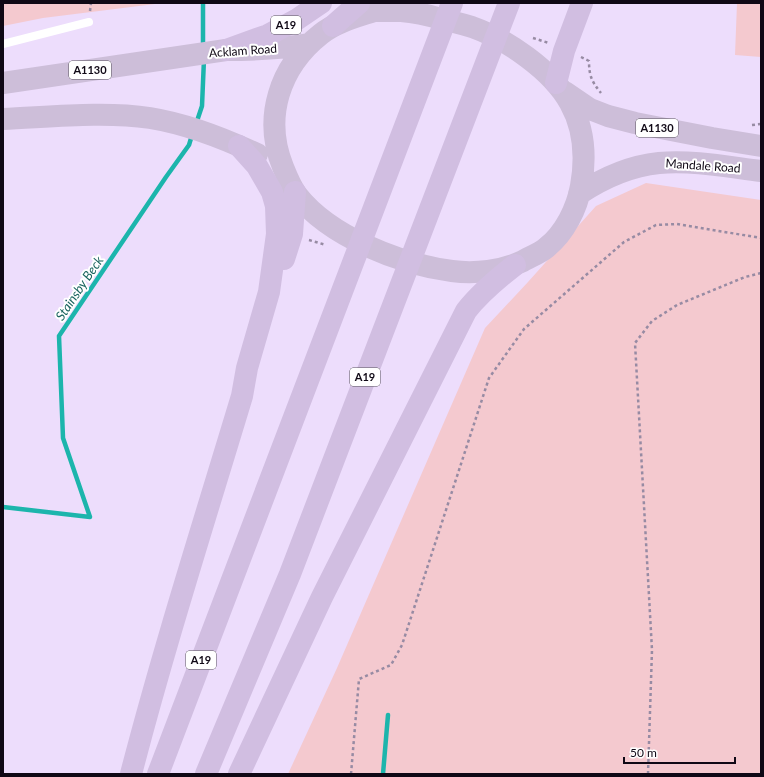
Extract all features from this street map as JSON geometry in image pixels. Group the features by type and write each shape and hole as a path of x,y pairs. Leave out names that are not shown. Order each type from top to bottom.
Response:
{"highway":[{"name":"A19","path":"222,51 268,35 296,20 321,3"},
{"path":"333,26 359,3"},
{"name":"A19","path":"158,774 452,3"},
{"name":"A19","path":"206,774 290,574 509,3"},
{"path":"558,86 564,51 582,3"},
{"path":"131,774 174,617 242,396 247,368 269,292 277,234 276,206 272,192 257,166 239,146"},
{"path":"269,292 283,265 292,234 291,186"},
{"path":"239,774 322,597 463,316 474,300 492,283 515,265"}],"main road":[{"path":"3,119 125,115 175,123 213,135 258,155 291,186 309,208 320,218 355,239 404,260 454,271 491,270 515,265 546,248 564,229 573,212 582,178 583,157 581,134 577,118 569,101 543,69 494,37 472,27 426,15 403,11 374,11 354,17 333,26 321,34 309,44 292,64 281,86 276,102 274,129 277,153 291,186"},
{"name":"Acklam Road","path":"3,83 222,51 268,49 309,44"},
{"name":"A1130","path":"558,86 590,109 635,124 761,146"},
{"name":"Mandale Road","path":"579,194 592,185 615,174 637,167 660,163 710,165 761,172"}],"lane":[{"path":"3,44 89,22"}],"path":[{"path":"564,51 589,61 589,74 595,86 604,97"},
{"path":"745,125 761,124"},
{"path":"351,774 360,679 390,665 402,645 489,378 524,329 624,242 656,225 677,224 761,238"},
{"path":"648,774 652,650 635,343 652,321 677,305 761,272"}],"shaded area":[{"path":"3,3 163,3 43,18 3,26"},
{"path":"737,3 761,3 761,57 735,55"},
{"path":"646,183 761,200 761,774 288,774 337,668 485,328 596,206"}],"waterway":[{"name":"Stainsby Beck","path":"203,3 203,47"},
{"name":"Stainsby Beck","path":"196,124 202,106 204,59"},
{"name":"Stainsby Beck","path":"3,507 90,517 63,438 59,336 189,145 192,135"},
{"path":"383,774 388,715"}]}
